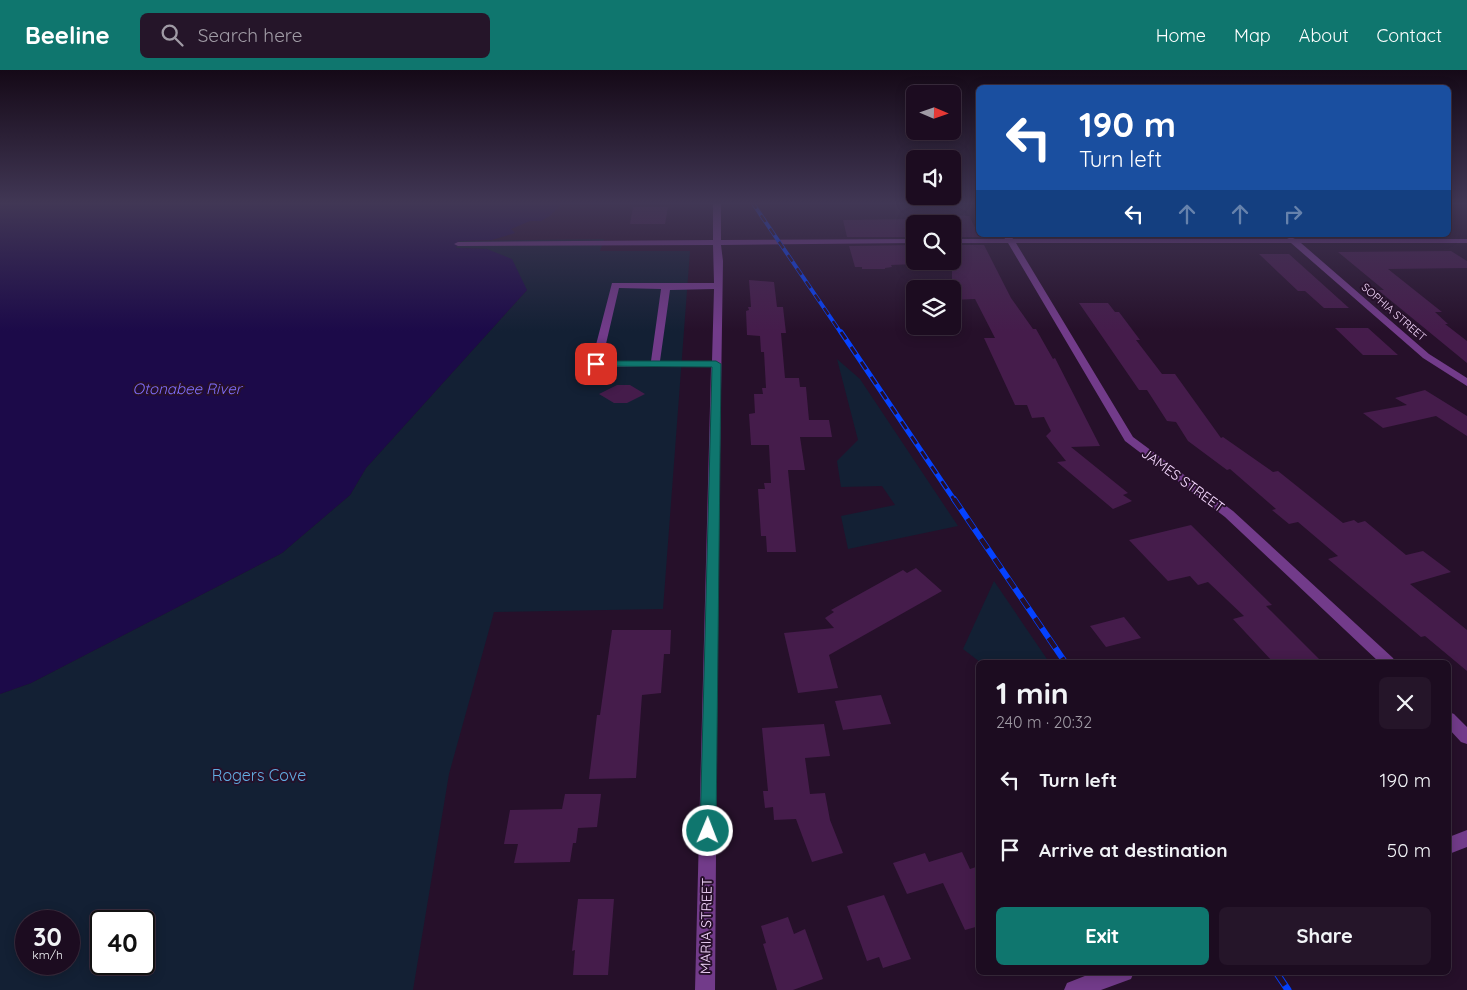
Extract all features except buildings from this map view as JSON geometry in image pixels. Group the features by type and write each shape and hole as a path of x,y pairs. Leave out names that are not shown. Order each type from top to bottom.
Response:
{"street":[{"name":"MARIA STREET","path":"705,990 718,286 717,245"},
{"name":"JAMES STREET","path":"1013,245 1129,439 1147,455 1204,494 1229,514 1386,660"},
{"name":"SOPHIA STREET","path":"1298,245 1426,356 1467,383"},
{"path":"716,364 596,364 615,285 666,287 718,286"},
{"path":"654,364 666,287"},
{"path":"1451,721 1467,736"},
{"path":"1451,845 1467,838"},
{"path":"1074,990 1116,975"}],"green space":[{"name":"Rogers Cove","path":"457,245 602,245 600,251 690,251 663,609 494,612 449,774 413,990 0,990 0,694 31,683 282,553 350,495 366,468 527,290 487,249 456,248"},
{"path":"837,359 860,379 958,526 848,549 841,516 895,505 882,486 841,487 837,461 858,440"},
{"path":"994,581 1048,660 977,660 963,649"}],"water":[{"name":"Otonabee River","path":"0,245 457,245 456,248 487,249 512,259 527,290 366,468 350,495 282,553 31,683 0,694"}],"railway":[{"path":"781,245 841,333"},
{"path":"841,332 955,501"},
{"path":"954,499 1064,660"},
{"path":"1278,975 1288,990"}],"route":[{"path":"596,364 716,364 708,831"}]}
